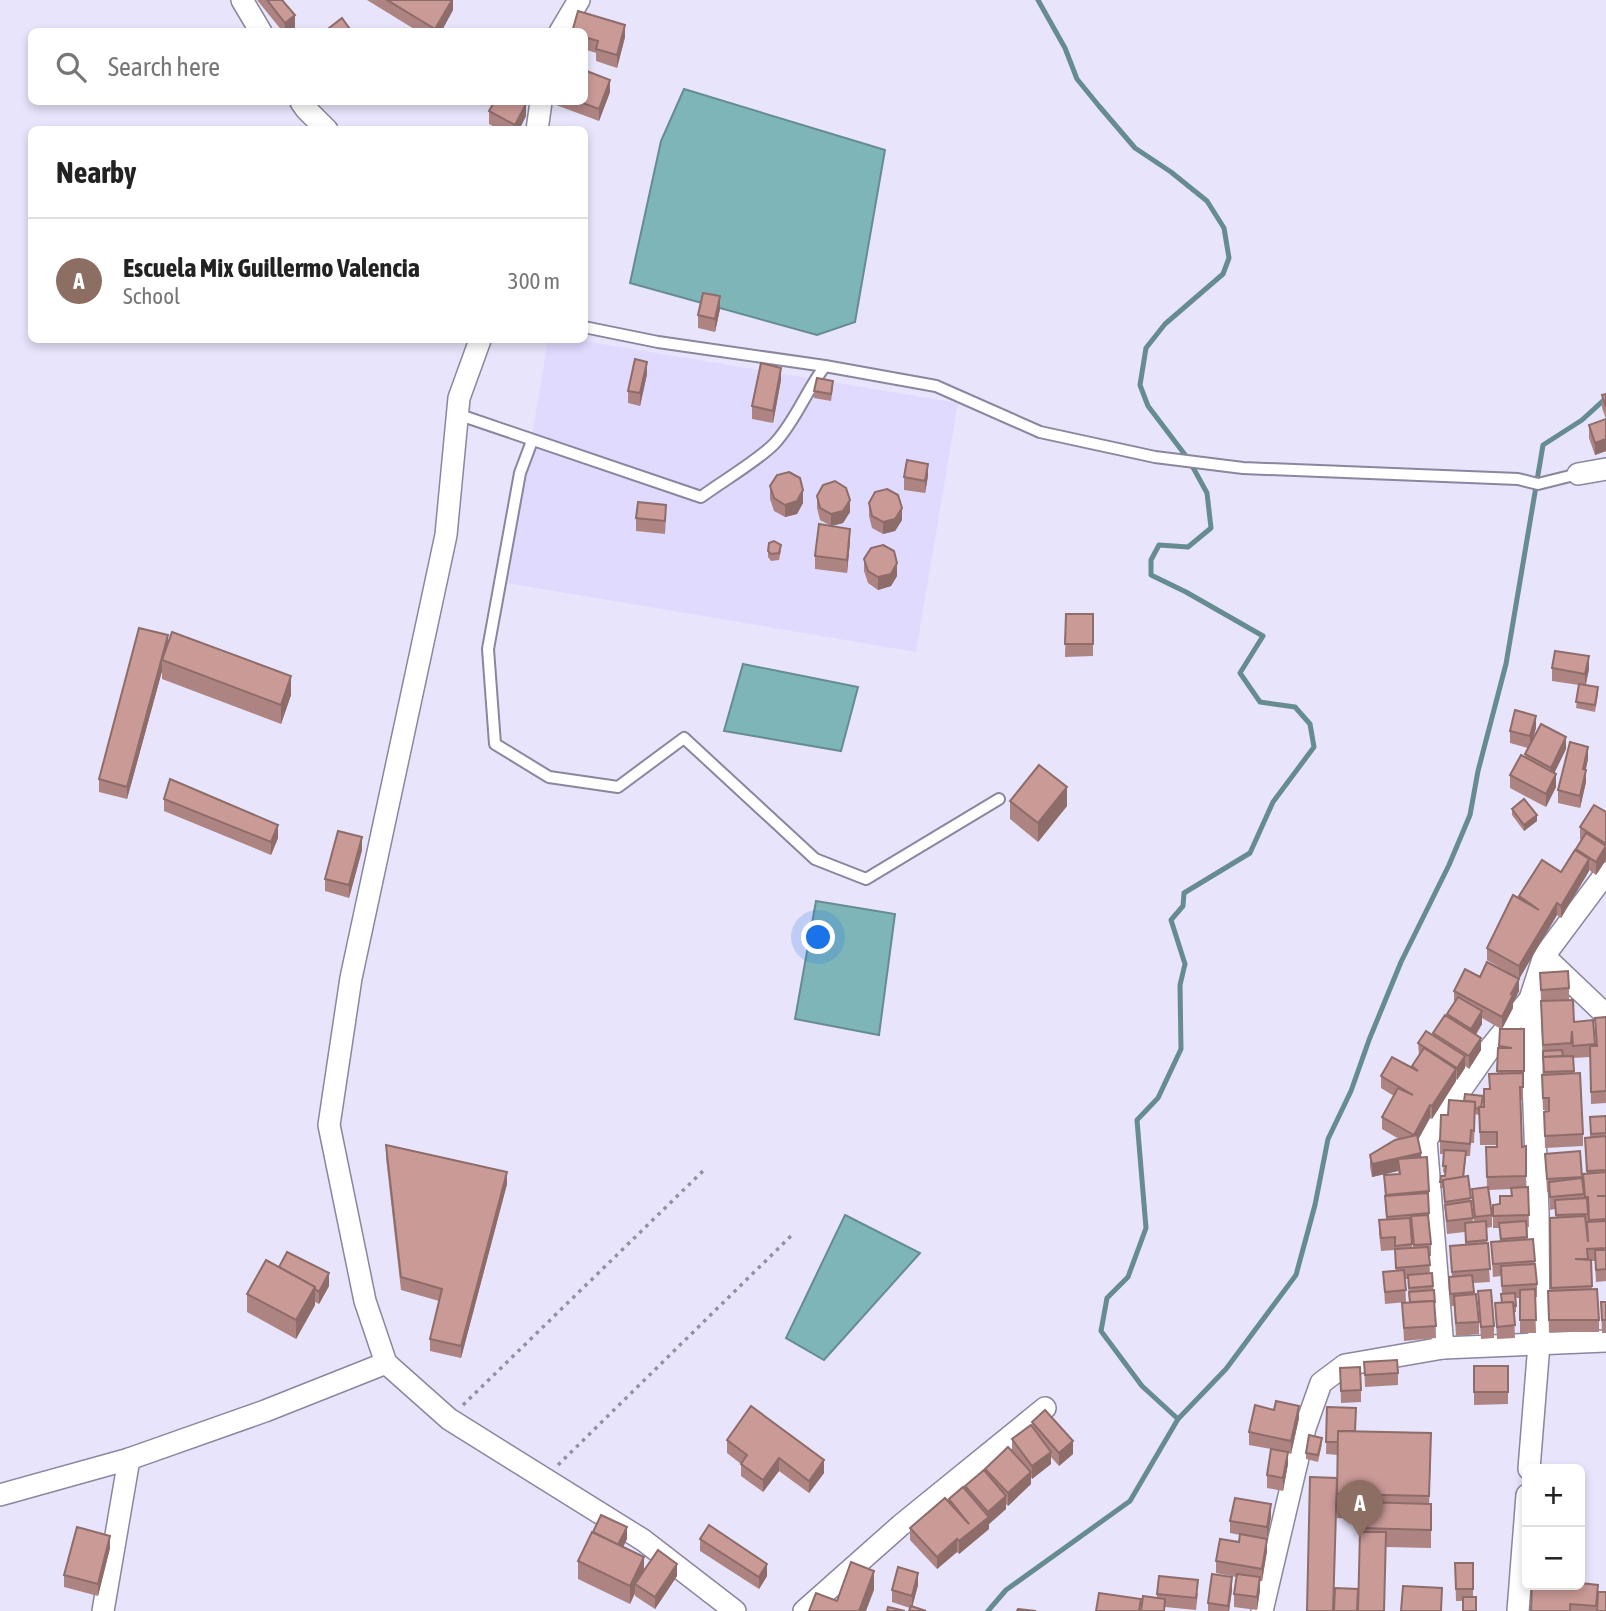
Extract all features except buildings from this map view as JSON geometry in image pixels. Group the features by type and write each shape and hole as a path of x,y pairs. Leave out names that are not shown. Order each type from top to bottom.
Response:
{"street":[{"path":"242,0 259,28"},
{"path":"562,28 579,0"},
{"path":"304,105 323,126"},
{"path":"538,126 541,105"},
{"path":"479,343 459,398 446,535 351,978 329,1125 365,1301 386,1363 449,1419 643,1540 735,1611"},
{"path":"1578,474 1606,469"},
{"path":"1529,1464 1539,1344 1538,1214 1530,999 1544,956 1606,873"},
{"path":"1544,956 1606,1015"},
{"path":"1443,1348 1426,1140 1491,1046 1530,999"},
{"path":"1262,1611 1306,1428 1321,1383 1345,1365 1443,1348 1606,1341"},
{"path":"0,1495 129,1459 265,1411 386,1363"},
{"path":"804,1611 901,1525 1045,1408"},
{"path":"103,1611 129,1459"},
{"path":"1518,1611 1525,1527"}],"lane":[{"path":"588,328 658,342 825,366 936,386 1040,432 1155,457 1243,468 1518,479 1538,484 1578,474"},
{"path":"457,414 701,497 774,444 802,407 811,385 825,366"},
{"path":"533,441 520,473 488,649 495,744 548,777 618,787 684,738 815,859 866,879 999,799"}],"path":[{"path":"449,1419 704,1170"},
{"path":"544,1478 794,1233"}],"shaded area":[{"path":"684,89 885,150 855,322 817,335 630,283 661,141"},
{"path":"588,342 958,403 916,652 507,583 547,343"},
{"path":"743,664 858,687 841,751 724,731"},
{"path":"816,901 895,914 879,1035 795,1019"},
{"path":"845,1215 920,1253 824,1360 786,1338"}],"waterway":[{"path":"1038,0 1065,48 1077,79 1099,106 1135,148 1207,201 1224,228 1229,258 1223,274 1165,324 1146,348 1140,385 1148,406 1189,460 1207,493 1211,528 1188,547 1159,545 1151,560 1151,575 1263,636 1240,673 1260,702 1295,707 1310,724 1314,747 1273,802 1250,853 1184,893 1183,906 1171,920 1185,964 1180,985 1181,1049 1158,1098 1137,1120 1146,1228 1128,1277 1107,1298 1101,1331 1142,1386 1178,1419"},
{"path":"988,1611 1006,1590 1130,1501 1178,1419 1226,1369 1296,1275 1315,1205 1328,1139 1351,1091 1401,962 1449,865 1470,815 1478,771 1506,664 1543,445 1582,420 1606,398"}],"place":[{"name":"Escuela Mix Guillermo Valencia","path":"1360,1538"}]}
